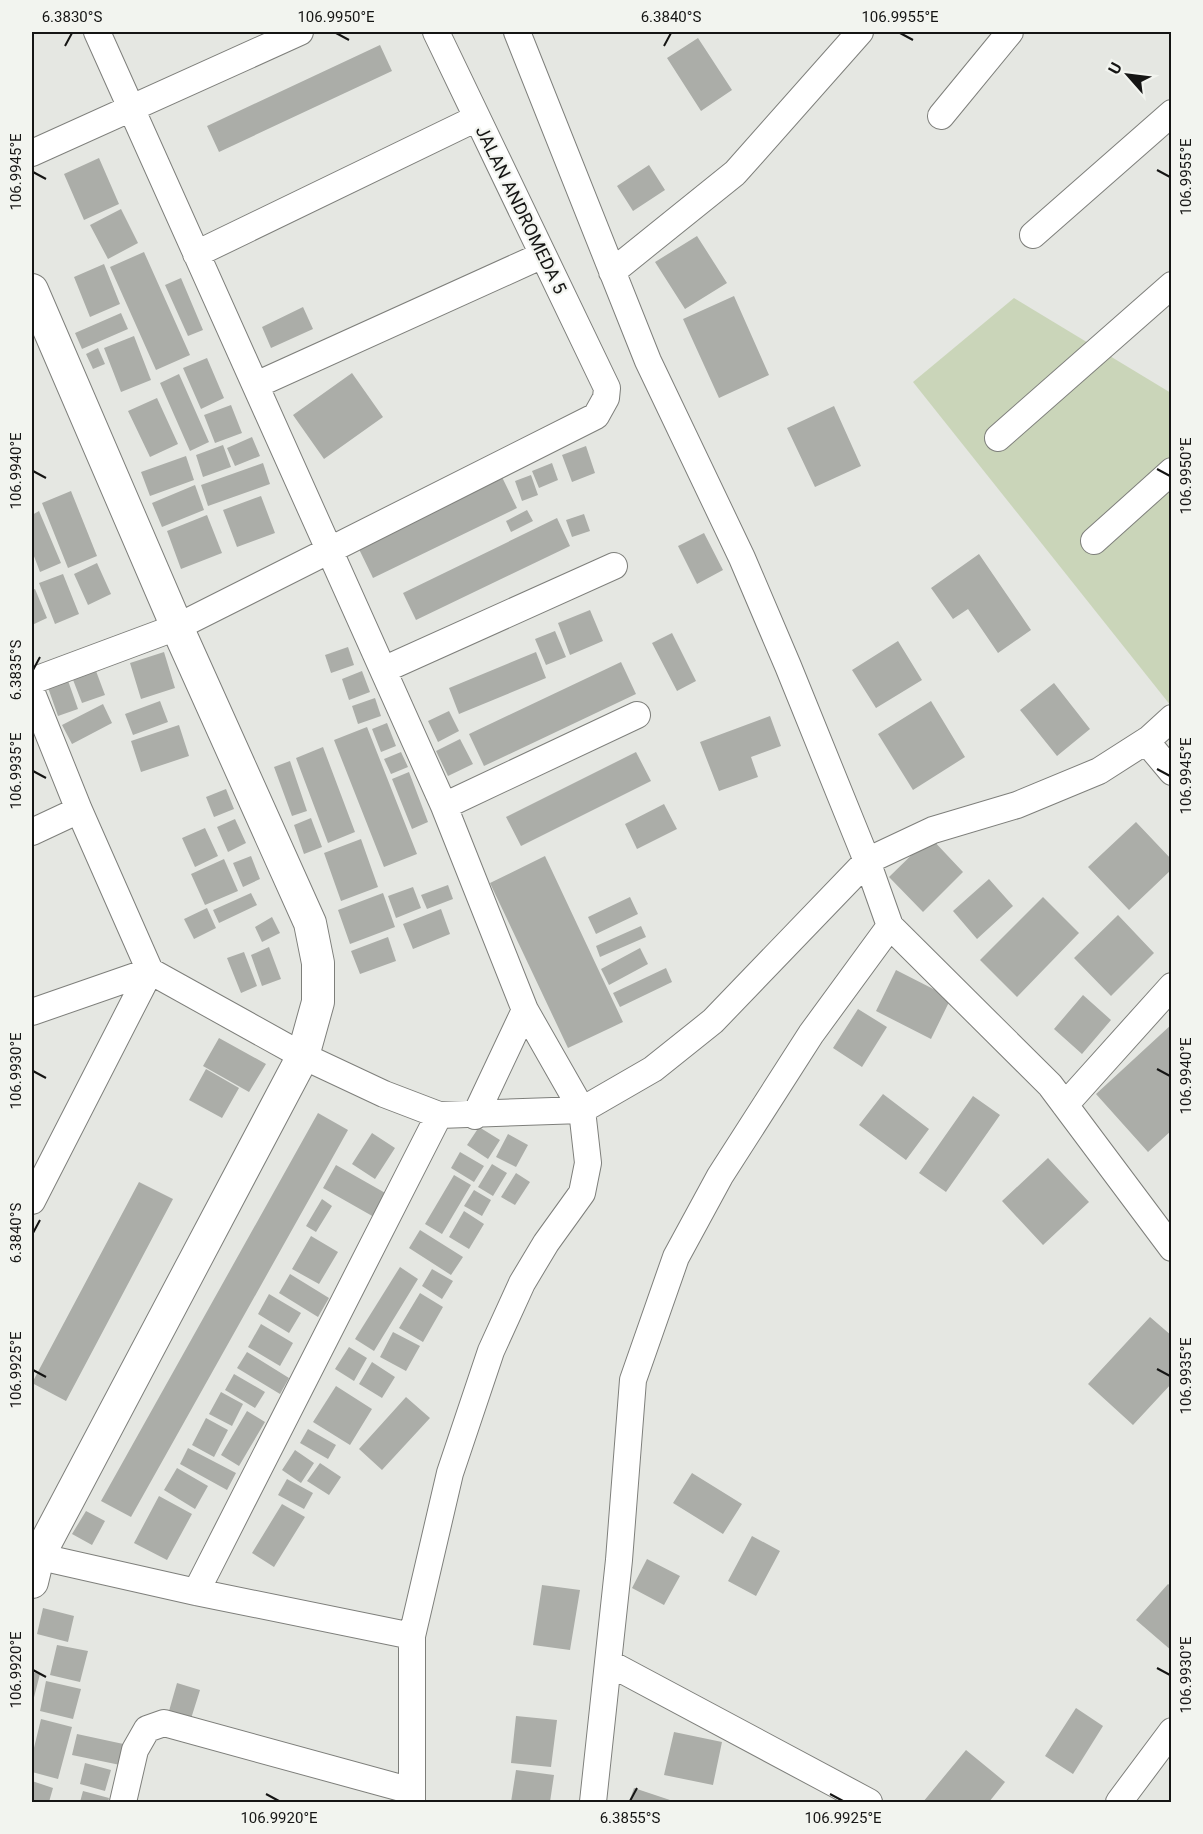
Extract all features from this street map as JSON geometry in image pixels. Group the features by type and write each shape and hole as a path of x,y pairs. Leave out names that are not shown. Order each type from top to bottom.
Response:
{"street":[{"path":"97,32 444,806 525,1010 582,1110 588,1163 587,1179 582,1193 522,1283 491,1351 450,1473 412,1636 412,1797 164,1723 147,1729 135,1750 123,1803"},
{"path":"32,153 131,108 265,39 300,32"},
{"name":"JALAN ANDROMEDA 5","path":"328,549 596,416 606,398 607,388 436,32"},
{"path":"517,32 648,361 747,569 867,861 890,926 1050,1085 1172,1248"},
{"path":"612,272 735,172 860,32"},
{"path":"941,116 1010,32"},
{"path":"1033,235 1172,113"},
{"path":"196,254 477,118"},
{"path":"256,385 543,255"},
{"path":"998,438 1172,285"},
{"path":"32,290 177,627 310,923 318,963 318,1002 303,1056 34,1564 196,1592 412,1636"},
{"path":"1094,541 1172,471"},
{"path":"32,681 177,627 328,549"},
{"path":"383,670 614,566"},
{"path":"32,693 79,810 150,971 303,1056 384,1094 439,1115 475,1116 582,1110 653,1069 713,1021 867,861 933,830 1064,787 1099,771 1146,741 1172,718"},
{"path":"444,806 637,715"},
{"path":"1146,741 1172,772"},
{"path":"32,831 79,810"},
{"path":"593,1803 609,1663 633,1380 676,1257 720,1176 805,1043 890,926"},
{"path":"32,1012 150,971"},
{"path":"33,1194 150,971"},
{"path":"1065,1105 1172,986"},
{"path":"475,1116 525,1010"},
{"path":"196,1592 439,1115"},
{"path":"609,1663 869,1803"},
{"path":"1119,1803 1172,1731"}],"green space":[{"path":"1014,298 1171,393 1171,706 913,382"}],"building":[{"path":"698,38 732,90 701,111 667,58"},
{"path":"380,45 392,71 219,152 207,126"},
{"path":"99,158 119,204 84,220 64,174"},
{"path":"649,165 665,190 633,211 617,186"},
{"path":"121,209 138,243 108,259 90,225"},
{"path":"697,236 727,283 685,309 655,262"},
{"path":"144,252 190,355 156,370 110,267"},
{"path":"104,264 120,304 90,317 74,277"},
{"path":"181,278 203,330 188,336 165,285"},
{"path":"734,296 769,375 719,398 683,319"},
{"path":"303,307 313,329 271,348 262,327"},
{"path":"121,313 128,329 82,349 75,333"},
{"path":"134,336 151,380 121,392 104,348"},
{"path":"98,348 105,364 93,369 86,354"},
{"path":"207,358 224,398 201,409 183,368"},
{"path":"352,373 383,417 324,459 293,415"},
{"path":"179,374 209,442 190,451 160,383"},
{"path":"157,398 178,444 150,457 128,411"},
{"path":"231,405 242,433 215,443 204,415"},
{"path":"834,406 861,466 815,487 787,428"},
{"path":"252,437 260,456 235,466 227,448"},
{"path":"223,445 231,467 203,477 196,455"},
{"path":"586,446 595,473 572,482 562,455"},
{"path":"186,456 194,480 150,496 141,472"},
{"path":"263,463 270,484 208,506 201,485"},
{"path":"552,463 558,480 539,488 532,471"},
{"path":"501,475 517,508 373,578 357,545"},
{"path":"531,475 538,495 522,501 515,481"},
{"path":"195,485 204,510 162,527 152,503"},
{"path":"71,491 97,556 68,568 42,503"},
{"path":"261,496 275,533 237,547 223,510"},
{"path":"527,510 533,521 511,532 506,521"},
{"path":"39,511 61,563 40,572 32,551 32,515"},
{"path":"584,514 590,531 572,537 566,520"},
{"path":"207,515 222,553 181,569 167,531"},
{"path":"557,518 570,546 416,620 403,593"},
{"path":"704,533 723,570 697,584 678,546"},
{"path":"979,554 1031,630 998,653 968,609 953,619 931,588"},
{"path":"97,563 111,594 88,605 74,574"},
{"path":"63,574 79,614 55,624 39,583"},
{"path":"35,589 47,618 32,625 32,590"},
{"path":"590,610 603,641 570,655 558,623"},
{"path":"555,631 566,657 546,665 535,639"},
{"path":"672,633 696,681 677,691 652,643"},
{"path":"898,641 922,680 876,708 852,670"},
{"path":"348,647 354,665 331,673 325,655"},
{"path":"164,652 175,688 141,699 130,663"},
{"path":"536,652 546,678 459,714 449,688"},
{"path":"621,662 636,694 484,766 469,734"},
{"path":"93,663 105,695 82,703 70,672"},
{"path":"362,671 370,692 349,700 342,679"},
{"path":"66,675 78,709 58,716 46,682"},
{"path":"1054,683 1090,729 1057,756 1020,710"},
{"path":"375,698 381,716 358,724 352,706"},
{"path":"160,701 168,722 133,735 125,714"},
{"path":"931,701 965,757 913,790 878,734"},
{"path":"103,704 112,723 72,744 62,725"},
{"path":"449,711 459,731 438,742 428,721"},
{"path":"770,716 781,746 751,757 758,777 719,791 700,742"},
{"path":"387,723 396,746 381,752 372,729"},
{"path":"179,725 189,756 141,772 131,741"},
{"path":"367,727 417,854 384,867 334,740"},
{"path":"460,739 473,764 448,776 436,751"},
{"path":"323,747 355,832 328,843 296,758"},
{"path":"401,752 408,767 391,774 384,759"},
{"path":"636,752 651,781 521,846 506,817"},
{"path":"290,761 307,811 292,816 274,767"},
{"path":"409,772 428,822 412,829 392,779"},
{"path":"226,789 234,809 214,817 206,797"},
{"path":"664,804 677,829 637,849 625,824"},
{"path":"311,818 322,847 304,854 294,825"},
{"path":"235,819 246,843 228,852 217,827"},
{"path":"1136,822 1172,860 1172,869 1129,910 1088,867"},
{"path":"205,828 218,856 195,867 182,838"},
{"path":"930,837 963,872 923,912 889,877"},
{"path":"361,839 378,887 341,901 324,853"},
{"path":"251,856 260,879 243,887 233,863"},
{"path":"545,856 623,1022 568,1048 490,883"},
{"path":"224,859 238,891 205,905 191,874"},
{"path":"989,879 1013,906 977,939 953,911"},
{"path":"448,885 453,899 427,909 421,895"},
{"path":"413,887 421,908 396,918 388,896"},
{"path":"251,893 257,905 219,923 213,910"},
{"path":"383,893 395,927 350,944 338,910"},
{"path":"630,897 638,914 596,934 588,917"},
{"path":"1043,897 1079,933 1017,997 980,960"},
{"path":"207,908 216,928 194,939 184,919"},
{"path":"441,909 450,934 413,949 403,924"},
{"path":"1118,915 1154,953 1111,996 1074,958"},
{"path":"272,917 280,933 262,942 255,927"},
{"path":"641,926 646,937 600,957 596,946"},
{"path":"388,937 396,961 360,974 351,951"},
{"path":"269,947 281,979 262,986 251,955"},
{"path":"640,948 648,964 609,985 601,969"},
{"path":"244,952 257,986 241,993 227,958"},
{"path":"666,968 672,982 620,1007 613,993"},
{"path":"896,970 951,998 931,1039 876,1011"},
{"path":"1083,995 1111,1020 1082,1054 1054,1029"},
{"path":"858,1009 887,1027 862,1067 833,1048"},
{"path":"1172,1024 1172,1130 1148,1152 1096,1094"},
{"path":"219,1038 266,1064 249,1092 203,1066"},
{"path":"206,1069 239,1088 222,1118 189,1100"},
{"path":"883,1094 929,1129 906,1160 859,1125"},
{"path":"973,1096 1000,1115 946,1192 919,1173"},
{"path":"318,1113 348,1130 131,1517 101,1501"},
{"path":"479,1127 500,1140 488,1159 467,1145"},
{"path":"372,1133 395,1148 375,1179 352,1164"},
{"path":"508,1134 528,1145 516,1167 496,1157"},
{"path":"460,1152 484,1166 474,1182 451,1168"},
{"path":"1048,1158 1089,1202 1043,1245 1002,1201"},
{"path":"492,1164 507,1173 493,1196 478,1187"},
{"path":"336,1165 387,1194 374,1217 323,1188"},
{"path":"516,1173 530,1182 515,1205 501,1197"},
{"path":"454,1175 471,1185 442,1234 425,1224"},
{"path":"139,1182 173,1199 66,1401 32,1383"},
{"path":"474,1190 491,1200 482,1216 464,1206"},
{"path":"322,1199 332,1206 316,1232 306,1226"},
{"path":"464,1211 484,1224 469,1249 449,1237"},
{"path":"420,1230 463,1257 451,1275 409,1248"},
{"path":"311,1236 338,1252 319,1284 292,1269"},
{"path":"400,1267 418,1279 374,1351 355,1339"},
{"path":"432,1269 453,1281 442,1299 422,1286"},
{"path":"290,1274 329,1298 318,1317 279,1293"},
{"path":"420,1293 443,1307 423,1342 399,1328"},
{"path":"269,1294 301,1313 289,1333 258,1314"},
{"path":"1150,1317 1172,1336 1172,1383 1133,1425 1088,1384"},
{"path":"261,1324 293,1343 280,1366 248,1347"},
{"path":"393,1332 420,1346 406,1371 380,1357"},
{"path":"349,1347 367,1358 354,1381 335,1369"},
{"path":"247,1352 289,1378 280,1394 237,1368"},
{"path":"372,1362 395,1377 382,1398 359,1384"},
{"path":"234,1374 265,1392 255,1408 225,1390"},
{"path":"336,1386 372,1409 350,1445 313,1422"},
{"path":"221,1392 243,1404 232,1426 209,1414"},
{"path":"406,1397 430,1418 382,1470 359,1449"},
{"path":"247,1411 265,1422 239,1466 221,1455"},
{"path":"206,1418 228,1430 214,1457 192,1445"},
{"path":"308,1429 336,1445 328,1459 300,1443"},
{"path":"188,1448 236,1473 227,1490 180,1464"},
{"path":"295,1450 314,1463 301,1483 282,1470"},
{"path":"320,1463 341,1477 329,1495 307,1481"},
{"path":"177,1468 208,1486 195,1509 164,1490"},
{"path":"692,1473 742,1504 723,1534 673,1503"},
{"path":"287,1479 313,1493 304,1509 278,1495"},
{"path":"159,1496 192,1514 167,1560 134,1543"},
{"path":"282,1504 305,1517 274,1567 252,1553"},
{"path":"86,1511 105,1521 92,1545 72,1534"},
{"path":"752,1536 780,1551 756,1596 728,1581"},
{"path":"647,1559 680,1576 664,1605 632,1588"},
{"path":"1168,1584 1172,1587 1172,1651 1136,1620"},
{"path":"542,1585 580,1590 570,1650 533,1645"},
{"path":"43,1608 74,1616 68,1642 37,1634"},
{"path":"57,1645 88,1651 80,1682 50,1675"},
{"path":"32,1672 40,1674 32,1705"},
{"path":"46,1681 81,1689 73,1719 40,1711"},
{"path":"177,1683 200,1690 189,1725 167,1718"},
{"path":"1076,1708 1103,1726 1073,1774 1045,1756"},
{"path":"516,1716 557,1720 551,1767 511,1763"},
{"path":"41,1719 72,1727 58,1779 32,1772 32,1756"},
{"path":"674,1732 722,1742 713,1785 664,1775"},
{"path":"77,1734 128,1745 125,1766 72,1755"},
{"path":"966,1750 1005,1782 989,1802 923,1802"},
{"path":"85,1763 111,1770 105,1791 80,1784"},
{"path":"516,1770 554,1775 550,1802 511,1802"},
{"path":"32,1781 53,1788 49,1802 32,1802"},
{"path":"634,1788 676,1802 629,1802"},
{"path":"83,1791 109,1798 108,1802 80,1802"}]}
